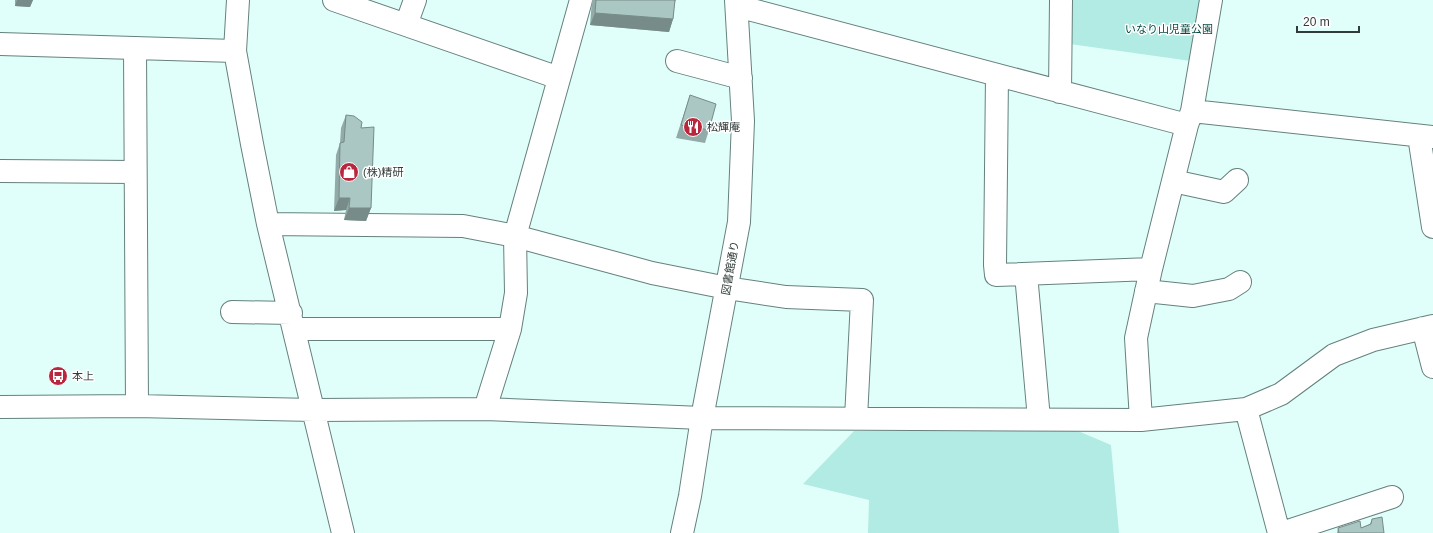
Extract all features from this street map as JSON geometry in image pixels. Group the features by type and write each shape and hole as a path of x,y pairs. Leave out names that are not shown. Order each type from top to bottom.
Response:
{"street":[{"path":"238,0 235,51 268,224 343,533"},
{"path":"334,0 559,78"},
{"path":"406,25 415,0"},
{"path":"485,409 510,329 516,293 515,236 581,0"},
{"path":"1060,92 1061,0"},
{"path":"1141,420 1136,338 1151,269 1190,118 1211,0"},
{"path":"736,3 1060,92 1190,118 1426,136 1433,227"},
{"name":"図書館通り","path":"682,533 739,222 743,121 736,3"},
{"path":"0,44 235,51"},
{"path":"135,48 137,406"},
{"path":"677,61 741,78"},
{"path":"997,75 996,275 1151,269"},
{"path":"0,171 135,172"},
{"path":"1173,181 1224,192 1237,180"},
{"path":"268,224 463,226 515,236 652,273 727,288 786,297 862,300 856,418"},
{"path":"1026,274 1039,419"},
{"path":"1146,292 1193,296 1229,289 1240,282"},
{"path":"232,312 292,321 510,329"},
{"path":"0,408 137,406 314,410 485,409 702,418 1141,420 1246,409 1281,394 1334,355 1373,340 1428,327 1433,367"},
{"path":"1246,409 1279,533"},
{"path":"1282,533 1392,497"}],"green space":[{"name":"いなり山児童公園","path":"1069,0 1204,0 1191,61 1070,44"},
{"path":"854,431 1078,431 1111,445 1119,533 868,533 869,500 803,484"}],"building":[{"path":"596,0 675,0 673,19 595,13"},
{"path":"690,95 716,104 709,130 681,125"},
{"path":"346,115 354,116 362,122 361,128 374,127 371,208 349,208 350,198 339,198 340,143 344,142"},
{"path":"1382,517 1384,533 1339,533 1338,528 1360,521 1361,528 1371,524 1372,519"}],"place":[{"name":"松輝庵","path":"693,127"},
{"name":"(株)精研","path":"349,172"},
{"name":"本上","path":"58,376"}]}
